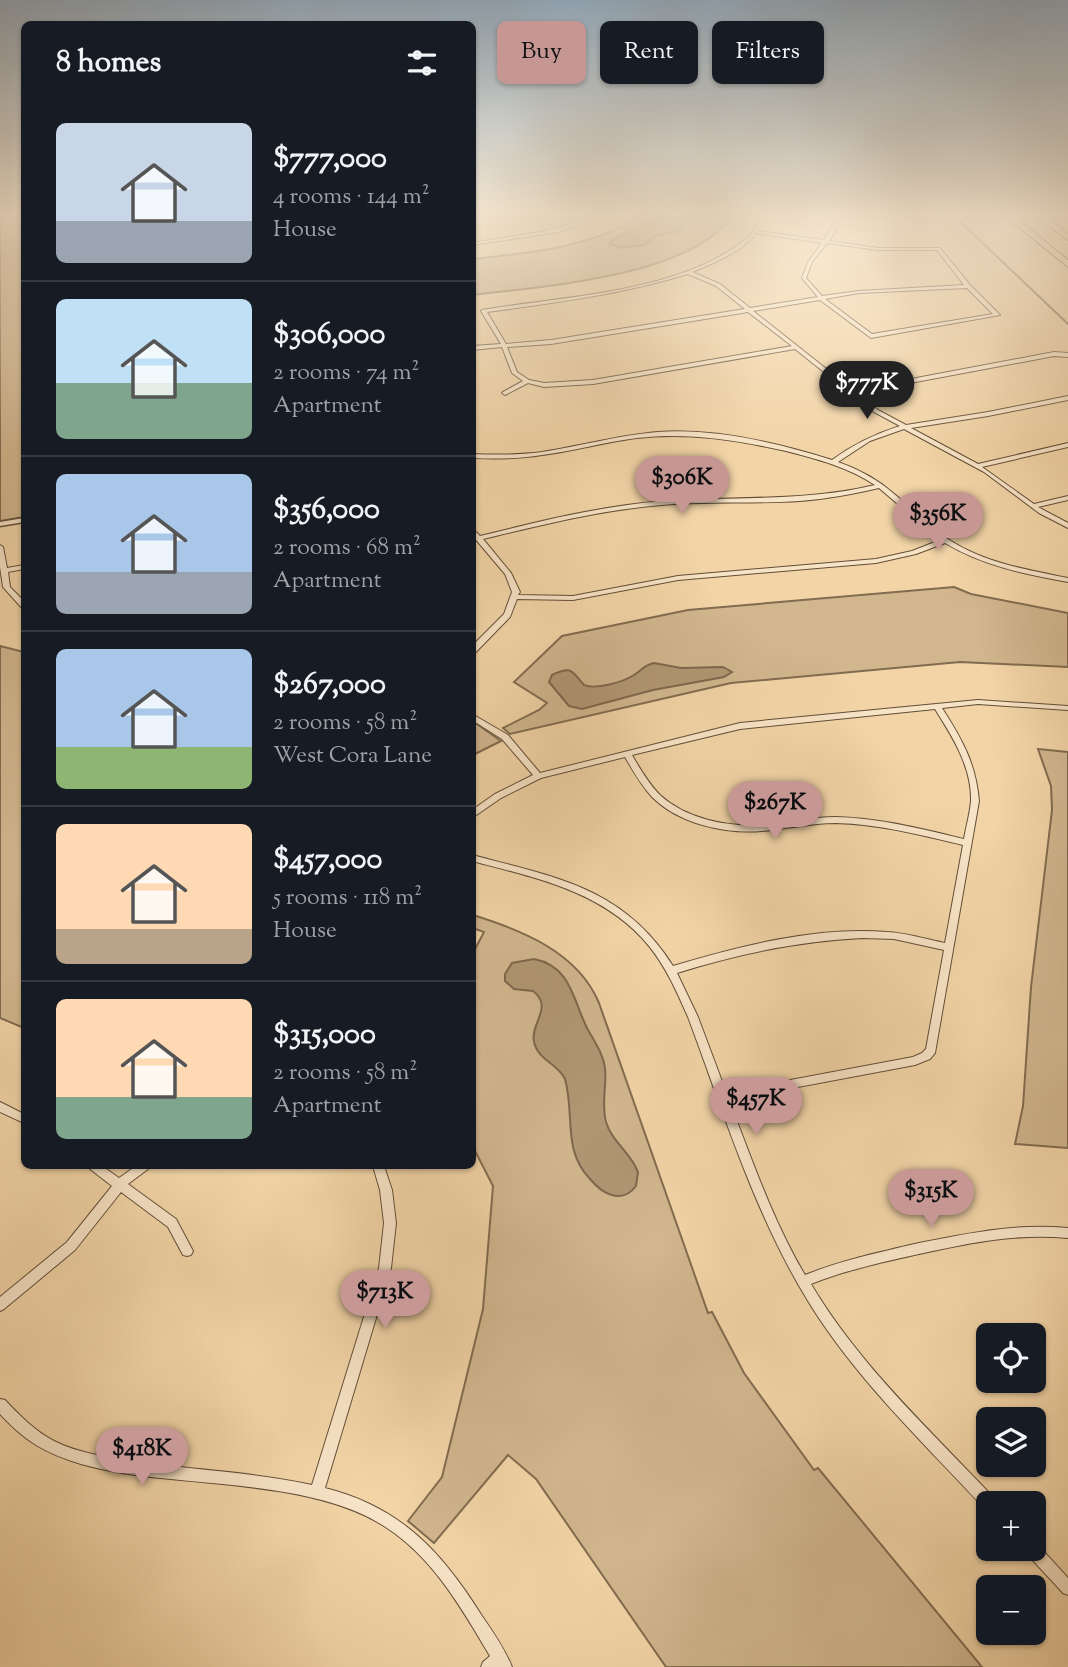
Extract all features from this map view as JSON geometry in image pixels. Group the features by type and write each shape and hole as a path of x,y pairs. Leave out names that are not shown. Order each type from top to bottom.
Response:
{"street":[{"path":"618,290 484,311 502,338 503,347 515,373 527,381 566,386 797,347"},
{"path":"724,290 852,392 902,427 977,466 1032,506 1068,526"},
{"path":"814,290 871,336 998,315 972,290"},
{"path":"476,348 551,342 885,290"},
{"path":"852,392 1066,354"},
{"path":"505,393 527,381"},
{"path":"833,462 862,441 902,427 1068,398"},
{"path":"476,456 527,457 646,436 677,434 724,438 833,462 881,486 945,541 998,565 1068,580"},
{"path":"977,466 1068,445"},
{"path":"480,538 566,517 626,507 831,496 881,486"},
{"path":"1032,506 1068,498"},
{"path":"0,524 21,520"},
{"path":"476,534 512,581 515,597 507,615 476,647"},
{"path":"515,597 573,598 678,578 883,560 914,553 945,541"},
{"path":"0,547 7,587 21,602"},
{"path":"4,571 21,568"},
{"path":"476,812 498,796 538,776 740,726 1000,702 1068,708"},
{"path":"723,1097 915,1061 926,1056 931,1050 975,801 975,780 962,746 937,706"},
{"path":"476,718 506,737 538,776"},
{"path":"626,754 663,802 704,822 757,829 810,821 857,821 885,824 967,843"},
{"path":"476,859 561,883 599,900 622,914 645,934 673,970 771,1219 803,1282 860,1360 978,1491"},
{"path":"673,970 720,956 853,934 904,937 949,948"},
{"path":"0,1107 21,1118"},
{"path":"98,1169 172,1223 187,1251"},
{"path":"0,1305 71,1247 120,1184 140,1169"},
{"path":"317,1492 385,1268 390,1223 386,1190 380,1169"},
{"path":"803,1282 854,1263 975,1236 1035,1230 1068,1233"},
{"path":"0,1405 33,1436 76,1455 172,1475 317,1492 389,1521 425,1550 456,1589 497,1664"},
{"path":"1043,1561 1068,1588"}],"shaded area":[{"path":"0,290 21,290 21,518 0,521"},
{"path":"476,290 515,290 476,295"},
{"path":"954,587 971,594 1068,613 1068,667 960,662 731,683 510,734 503,728 539,710 547,703 514,682 562,636 688,610"},
{"path":"0,646 21,651 21,1027 0,1018"},
{"path":"654,663 681,668 723,667 732,672 724,677 653,690 582,709 569,706 549,682 552,675 568,670 584,685 602,686 629,678"},
{"path":"476,723 501,741 476,754"},
{"path":"1038,749 1068,752 1068,1148 1015,1144 1023,1106 1031,987 1052,810 1051,786"},
{"path":"476,916 546,945 563,957 590,985 599,1003 708,1313 712,1312 744,1373 814,1470 818,1468 982,1667 666,1667 536,1479 508,1455 434,1543 408,1521 442,1477 483,1309 493,1186 476,1153 476,947 484,932 476,929"},
{"path":"534,959 556,969 563,977 602,1057 605,1068 606,1122 638,1172 636,1186 626,1195 616,1196 603,1191 581,1168 572,1144 565,1079 540,1053 534,1042 541,1009 539,997 533,991 514,989 505,981 505,974 512,963"}],"waterway":[{"path":"1032,290 1068,324"}]}
